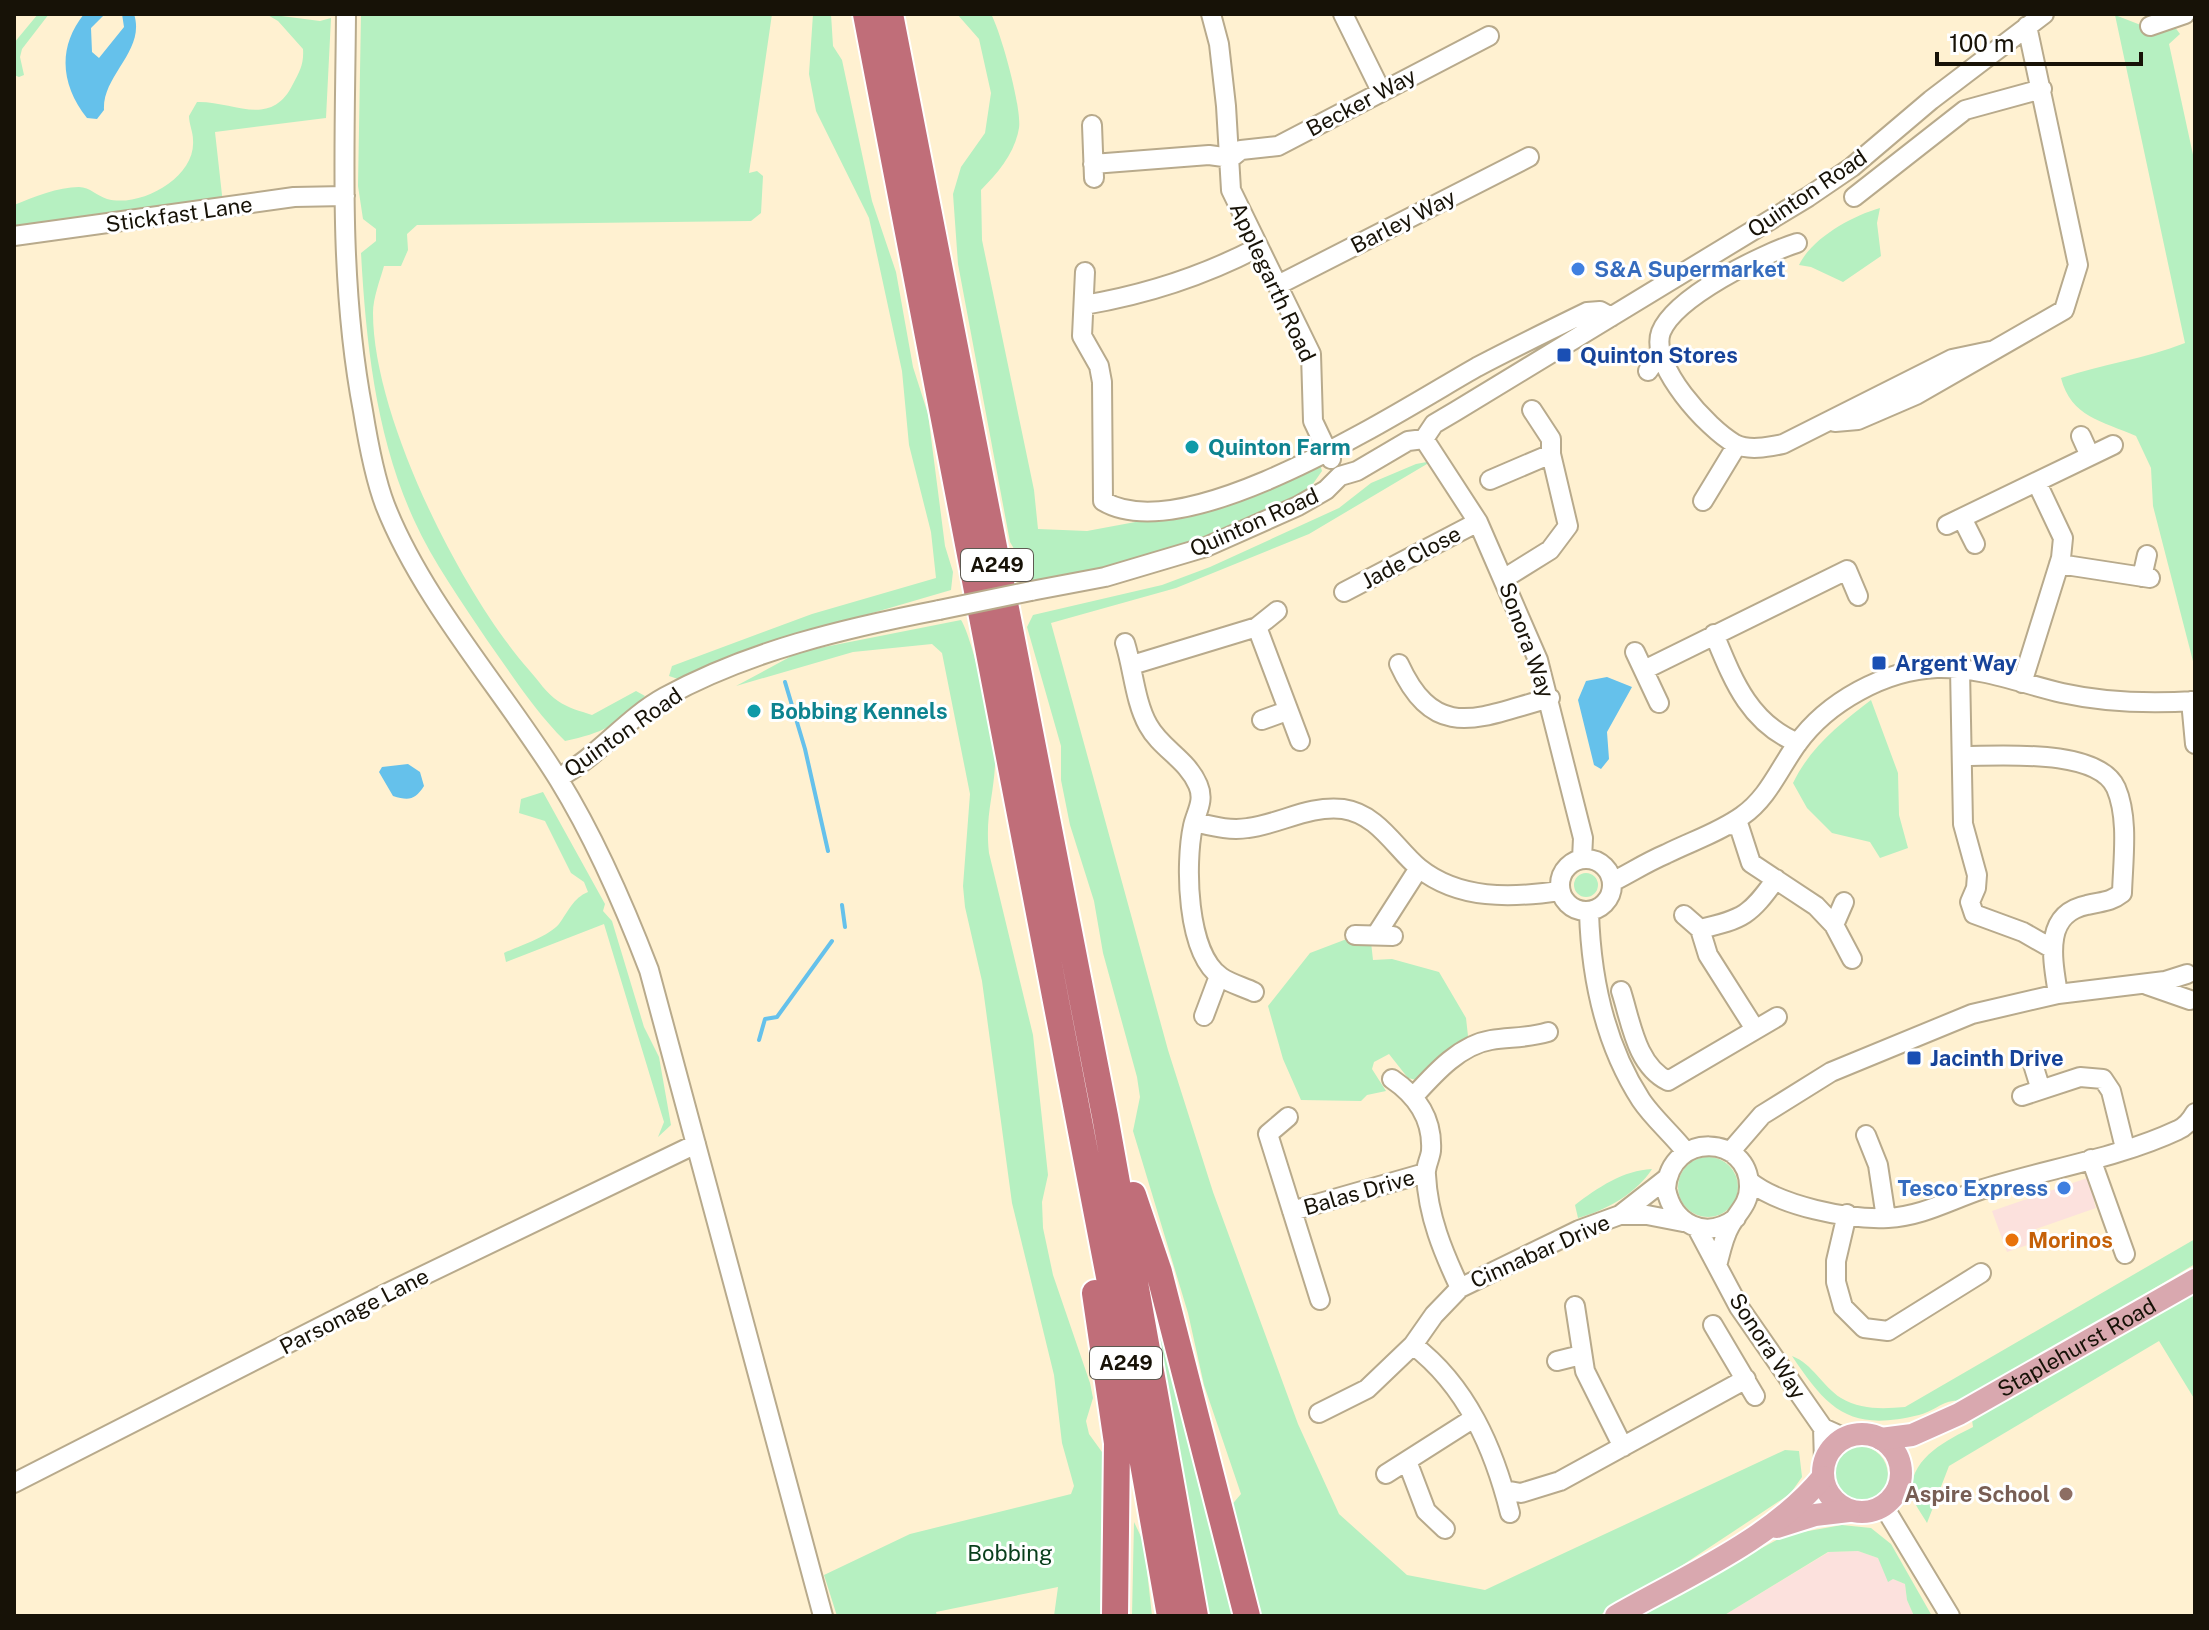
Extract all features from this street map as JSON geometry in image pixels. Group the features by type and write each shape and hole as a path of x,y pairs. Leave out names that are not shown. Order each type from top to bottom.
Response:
{"highway":[{"name":"A249","path":"866,14 1077,1110 1170,1616"},
{"name":"A249","path":"890,14 1105,1116 1195,1616"},
{"path":"1077,1110 1075,1170 1117,1443 1115,1616"},
{"path":"1105,1116 1159,1272 1247,1616"}],"main road":[{"name":"Staplehurst Road","path":"1881,1439 1912,1435 1959,1414 2195,1280"},
{"name":"Staplehurst Road","path":"1901,1469 1911,1449 1959,1414"},
{"path":"1616,1616 1764,1531 1806,1497 1843,1438 1854,1435 1881,1439 1898,1457 1901,1469 1895,1495 1875,1511 1815,1515 1764,1531"},
{"path":"1823,1469 1831,1498 1849,1511"}],"street":[{"path":"346,14 345,196 352,352 367,437 385,504 417,570 558,778 622,900 649,970 823,1616"},
{"name":"Applegarth Road","path":"1211,14 1219,44 1231,158 1231,190 1314,363 1313,421 1340,476"},
{"path":"1343,14 1381,91"},
{"name":"Quinton Road","path":"558,778 582,765 662,698 713,674 832,634 1105,577 1206,547 1298,506 1326,490 1340,476 1357,471 1408,441 1424,439 1434,424 1852,167 2044,14"},
{"path":"2150,26 2185,14"},
{"path":"1789,248 1683,304 1660,336 1660,354 1668,374 1700,413 1737,445 1761,448 1783,444 1831,422 1858,420 1916,395 2064,310 2078,265 2027,26"},
{"name":"Becker Way","path":"1092,125 1094,171 1209,155 1231,158 1241,150 1278,146 1489,36"},
{"path":"1864,195 1965,110 2042,89"},
{"name":"Barley Way","path":"1278,285 1529,157"},
{"name":"Stickfast Lane","path":"14,236 294,197 345,196"},
{"path":"1084,305 1117,299 1220,267 1257,248"},
{"path":"1085,272 1082,336 1099,366 1102,382 1103,501 1111,506 1158,514 1199,505 1262,483 1587,312 1600,311 1611,317"},
{"path":"1648,371 1660,354"},
{"path":"1505,578 1550,550 1568,526 1551,454 1551,439 1532,410"},
{"path":"2081,436 2090,456"},
{"name":"Sonora Way","path":"1424,439 1478,522 1505,578 1550,698 1583,838 1582,859"},
{"path":"1703,501 1737,445"},
{"path":"1975,544 1954,521 2113,445"},
{"path":"1490,480 1551,454"},
{"path":"2022,683 2059,564 2063,538 2037,483"},
{"name":"Jade Close","path":"1344,592 1478,522"},
{"path":"2059,564 2146,578 2147,555"},
{"path":"1644,670 1848,568 1858,596"},
{"path":"1132,665 1257,627 1277,611"},
{"path":"1257,627 1300,741"},
{"path":"1714,634 1741,696 1759,719 1798,743"},
{"path":"1125,643 1146,723 1158,739 1185,762 1200,788 1201,806 1194,822 1186,868 1193,923 1219,976 1254,992"},
{"path":"1635,652 1659,703"},
{"path":"1399,664 1403,696 1434,712 1468,719 1550,698"},
{"path":"1960,669 1963,824 1977,875 1970,902 1974,914 2023,932 2051,948"},
{"path":"1612,882 1729,825 1759,801 1798,743 1838,704 1856,693 1912,672 1978,669 2022,683 2115,703 2193,701 2195,744"},
{"path":"1262,720 1287,711"},
{"path":"1964,756 2030,753 2100,769 2115,786 2121,812 2122,893 2110,903 2086,905 2072,911 2058,923 2051,948 2058,994"},
{"path":"1194,822 1226,829 1249,828 1295,813 1344,809 1384,831 1419,868 1467,892 1513,895 1560,891"},
{"path":"1729,825 1739,826 1751,863 1816,906 1834,925 1852,959"},
{"path":"1582,859 1603,865 1612,882 1606,903 1589,912 1571,907 1560,891 1562,875 1567,867 1582,859"},
{"path":"1355,935 1385,936 1419,868"},
{"path":"1700,929 1730,922 1754,911 1776,879"},
{"path":"1834,925 1844,902"},
{"path":"1589,912 1592,972 1606,1027 1643,1103 1686,1152"},
{"path":"1684,915 1700,929 1708,955 1755,1029"},
{"path":"1730,1152 1762,1115 1831,1072 1972,1014 2058,994 2144,984 2191,968"},
{"path":"2191,968 2185,987 2192,1003"},
{"path":"1204,1016 1219,976"},
{"path":"2144,984 2192,1003"},
{"path":"1621,991 1639,1049 1657,1076 1668,1081 1777,1017"},
{"path":"1392,1079 1415,1095 1457,1055 1488,1032 1523,1040 1548,1032"},
{"path":"2032,1061 2040,1087"},
{"path":"2022,1096 2040,1087 2080,1077 2103,1079 2111,1091 2125,1148"},
{"name":"Balas Drive","path":"1415,1095 1430,1130 1431,1154 1425,1173 1435,1229 1460,1288"},
{"path":"1749,1181 1785,1203 1847,1214 1886,1218 1930,1212 1979,1191 2091,1159 2180,1129 2195,1113"},
{"path":"1249,1132 1268,1134 1288,1117"},
{"name":"Balas Drive","path":"1268,1134 1320,1300"},
{"path":"1866,1135 1878,1165 1886,1218"},
{"name":"Parsonage Lane","path":"14,1483 381,1296 696,1144"},
{"path":"1666,1179 1676,1160 1686,1152 1703,1146 1730,1152 1741,1162 1749,1181 1748,1199 1718,1262"},
{"path":"2091,1159 2125,1254"},
{"name":"Balas Drive","path":"1292,1211 1425,1173"},
{"name":"Sonora Way","path":"1666,1179 1669,1205 1690,1225 1718,1262 1739,1307 1823,1428"},
{"name":"Cinnabar Drive","path":"1319,1413 1367,1389 1413,1345 1434,1315 1460,1288 1579,1230 1620,1215 1666,1179"},
{"path":"1690,1225 1719,1228 1738,1216 1785,1203"},
{"path":"1847,1214 1836,1261 1836,1282 1843,1307 1864,1328 1888,1331 1981,1273"},
{"name":"Cinnabar Drive","path":"1620,1215 1647,1215 1690,1225"},
{"path":"1575,1306 1585,1371 1623,1447"},
{"path":"1713,1325 1755,1396"},
{"path":"1413,1345 1453,1382 1490,1444 1510,1513"},
{"path":"1557,1361 1581,1355"},
{"path":"1504,1490 1521,1493 1560,1481 1746,1379"},
{"path":"1386,1474 1474,1418"},
{"path":"1823,1469 1823,1428 1843,1437 1854,1435"},
{"path":"1407,1461 1426,1511 1445,1529"},
{"path":"1883,1505 1950,1616"}],"shaded area":[{"path":"2090,1177 2098,1201 2094,1202 2096,1208 2036,1229 2039,1241 2007,1252 1992,1211"},
{"path":"1858,1551 1878,1558 1893,1579 1905,1584 1907,1600 1914,1616 1723,1616 1829,1552"}],"green space":[{"path":"38,14 49,14 22,49 20,57 24,75 19,77 14,75 14,43"},
{"path":"266,14 320,21 331,18 326,118 215,132 223,204 14,230 14,205 54,191 83,187 107,199 120,201 135,199 164,187 176,178 192,154 189,116 197,102 251,110 274,106 284,98 300,71 303,49 278,21"},
{"path":"361,14 772,14 749,173 757,171 763,176 761,213 751,221 417,225 407,234 408,250 401,266 384,266 375,295 373,313 377,355 404,451 450,551 503,637 546,691 570,707 592,715 636,691 645,696 618,721 590,735 565,741 514,679 430,551 414,520 390,456 375,389 363,287 361,253 376,241 376,229 363,219 358,186"},
{"path":"813,14 831,14 833,46 842,60 872,201 896,272 913,367 928,414 945,546 953,572 951,590 763,645 678,679 669,676 672,666 812,614 936,578 931,532 909,445 902,371 869,218 816,111 809,74"},
{"path":"957,14 991,14 1005,53 1017,105 1019,128 1014,146 999,170 981,190 982,240 1034,490 1038,529 1087,531 1205,509 1319,461 1322,471 1308,491 1223,532 1129,566 1035,584 1010,542 958,264 953,194 961,167 985,133 991,93 979,39"},
{"path":"2115,15 2151,29 2174,26 2180,34 2169,44 2195,164 2195,669 2153,506 2151,468 2136,436 2080,410 2061,378 2185,343"},
{"path":"1880,208 1877,223 1881,256 1843,282 1811,267 1799,265 1813,246 1834,229"},
{"path":"1432,461 1309,534 1176,588 1051,623 1168,1050 1213,1192 1298,1424 1339,1514 1407,1575 1485,1590 1785,1450 1799,1451 1802,1477 1790,1494 1651,1586 1598,1616 1258,1616 1251,1575 1229,1508 1241,1494 1204,1385 1188,1313 1133,1131 1140,1097 1137,1077 1103,953 1094,901 1070,825 1061,780 1061,746 1027,627 1033,615 1162,585 1210,567 1339,508 1371,483 1416,464"},
{"name":"Bobbing","path":"961,620 978,668 995,754 988,829 989,853 1033,1035 1048,1175 1042,1202 1043,1228 1053,1275 1090,1383 1093,1398 1086,1421 1089,1434 1102,1452 1106,1471 1102,1616 1054,1616 1058,1587 936,1612 937,1616 837,1616 824,1575 910,1534 1071,1494 1074,1486 1062,1443 1054,1375 1012,1203 982,981 965,907 963,886 970,794 942,653 932,644 853,652 736,686 799,652"},
{"path":"1871,700 1898,773 1899,815 1908,848 1880,858 1870,842 1832,833 1807,808 1793,783 1817,747"},
{"path":"543,792 605,904 603,911 612,921 644,1027 659,1057 671,1125 658,1137 664,1122 604,924 506,962 504,953 554,929 575,902 588,892 584,882 571,873 545,821 519,813 521,799"},
{"path":"1586,873 1595,876 1598,885 1595,894 1586,897 1577,894 1574,885 1577,876"},
{"path":"1352,937 1371,942 1373,960 1392,959 1439,972 1466,1018 1469,1045 1416,1080 1408,1078 1389,1054 1374,1062 1372,1069 1386,1091 1367,1095 1361,1101 1301,1100 1283,1059 1268,1006 1310,953"},
{"path":"1708,1157 1720,1159 1729,1166 1736,1175 1736,1199 1729,1208 1720,1215 1708,1217 1696,1215 1687,1208 1680,1199 1678,1187 1680,1175 1687,1166 1696,1159"},
{"path":"1652,1169 1638,1186 1620,1200 1578,1218 1575,1205 1592,1192 1621,1176"},
{"path":"2195,1239 2195,1264 1964,1402 1949,1402 1923,1414 1875,1421 1843,1412 1817,1390 1792,1356 1806,1364 1834,1393 1849,1402 1872,1408 1905,1407"},
{"path":"1148,1278 1240,1616 1209,1616"},
{"path":"2195,1292 2195,1400 2159,1341 1949,1466 1927,1523 1913,1497 1912,1482 1916,1471 1931,1452 1973,1427 1972,1420"},
{"path":"1859,1446 1879,1455 1888,1475 1879,1495 1859,1504 1839,1495 1830,1475 1839,1455"},
{"path":"1134,1522 1144,1543 1152,1616 1132,1616"},
{"path":"1842,1525 1871,1528 1891,1544 1932,1616 1914,1616 1907,1600 1905,1584 1893,1579 1888,1582 1878,1558 1858,1551 1828,1552 1723,1616 1634,1616 1786,1535"}],"water":[{"path":"84,14 105,14 91,28 92,52 99,58 124,27 122,14 134,14 136,27 134,40 110,85 104,110 97,119 87,118 78,105 66,66 69,40"},
{"path":"1607,677 1632,687 1607,732 1609,759 1601,769 1594,765 1578,700 1586,681"},
{"path":"408,764 420,772 424,786 418,794 403,799 393,796 379,772 382,767"}],"waterway":[{"path":"785,682 805,749 828,851"},
{"path":"842,905 845,927"},
{"path":"759,1040 765,1019 777,1017 832,941"}],"place":[{"name":"S&A Supermarket","path":"1578,269"},
{"name":"Quinton Stores","path":"1564,355"},
{"name":"Quinton Farm","path":"1192,447"},
{"name":"Argent Way","path":"1879,663"},
{"name":"Bobbing Kennels","path":"754,711"},
{"name":"Jacinth Drive","path":"1914,1058"},
{"name":"Tesco Express","path":"2064,1188"},
{"name":"Morinos","path":"2012,1240"},
{"name":"Aspire School","path":"2066,1494"}]}
